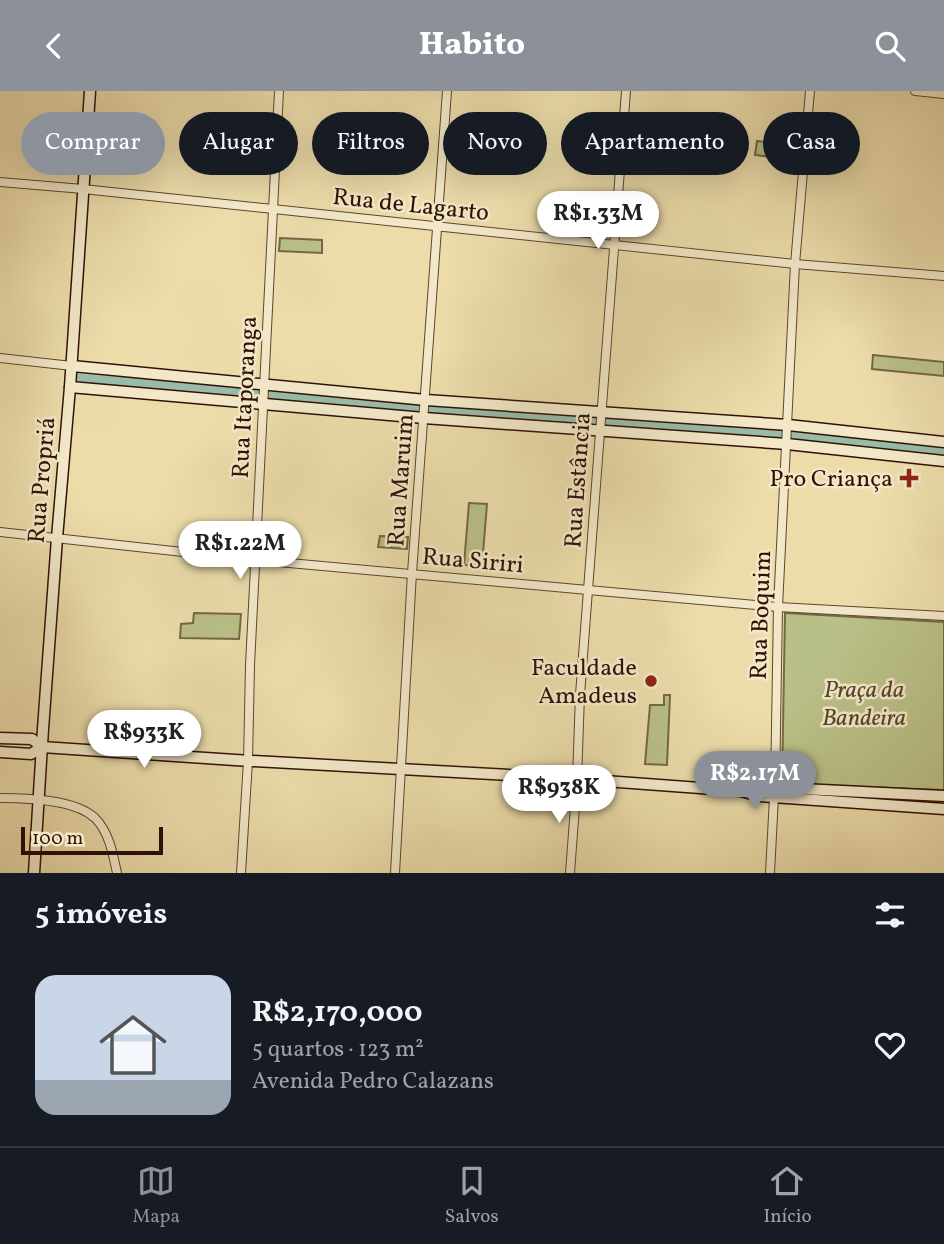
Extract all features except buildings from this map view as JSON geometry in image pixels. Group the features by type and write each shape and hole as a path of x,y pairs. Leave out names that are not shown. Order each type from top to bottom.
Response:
{"street":[{"name":"Rua Propriá","path":"34,873 57,538 73,384 90,91"},
{"name":"Rua Itaporanga","path":"240,873 248,761 250,665 279,91"},
{"name":"Rua Maruim","path":"395,873 412,573 447,91"},
{"name":"Rua Estância","path":"570,873 587,590 626,91"},
{"name":"Rua Boquim","path":"770,873 778,607 795,264 810,91"},
{"path":"915,91 944,94"},
{"name":"Rua de Lagarto","path":"0,182 83,188 795,264 944,276"},
{"path":"0,358 263,393 425,409 787,435 944,442"},
{"path":"59,365 73,384 263,393 425,409 787,435 944,461"},
{"name":"Rua Siriri","path":"0,532 256,560 778,607 944,616"},
{"path":"0,738 32,739 42,747 248,761 741,791 760,787 774,793 944,809"},
{"path":"0,752 31,754 42,747"},
{"path":"774,793 944,796"},
{"path":"0,797 60,803 84,810 96,819 107,836 117,873"}],"green space":[{"path":"757,141 763,142 763,156 755,155"},
{"path":"280,238 322,240 322,253 279,251"},
{"path":"873,355 944,362 944,376 872,369"},
{"path":"469,503 487,504 482,566 464,565"},
{"path":"380,536 408,537 407,549 378,547"},
{"path":"194,613 241,614 239,639 180,638 181,624 193,623"},
{"name":"Praça da Bandeira","path":"785,613 944,622 944,790 782,784"},
{"path":"664,695 670,695 667,765 645,764 650,705 664,705"}],"waterway":[{"path":"79,379 944,450"}],"place":[{"name":"Pro Criança","path":"909,478"},
{"name":"Faculdade Amadeus","path":"651,681"}]}
